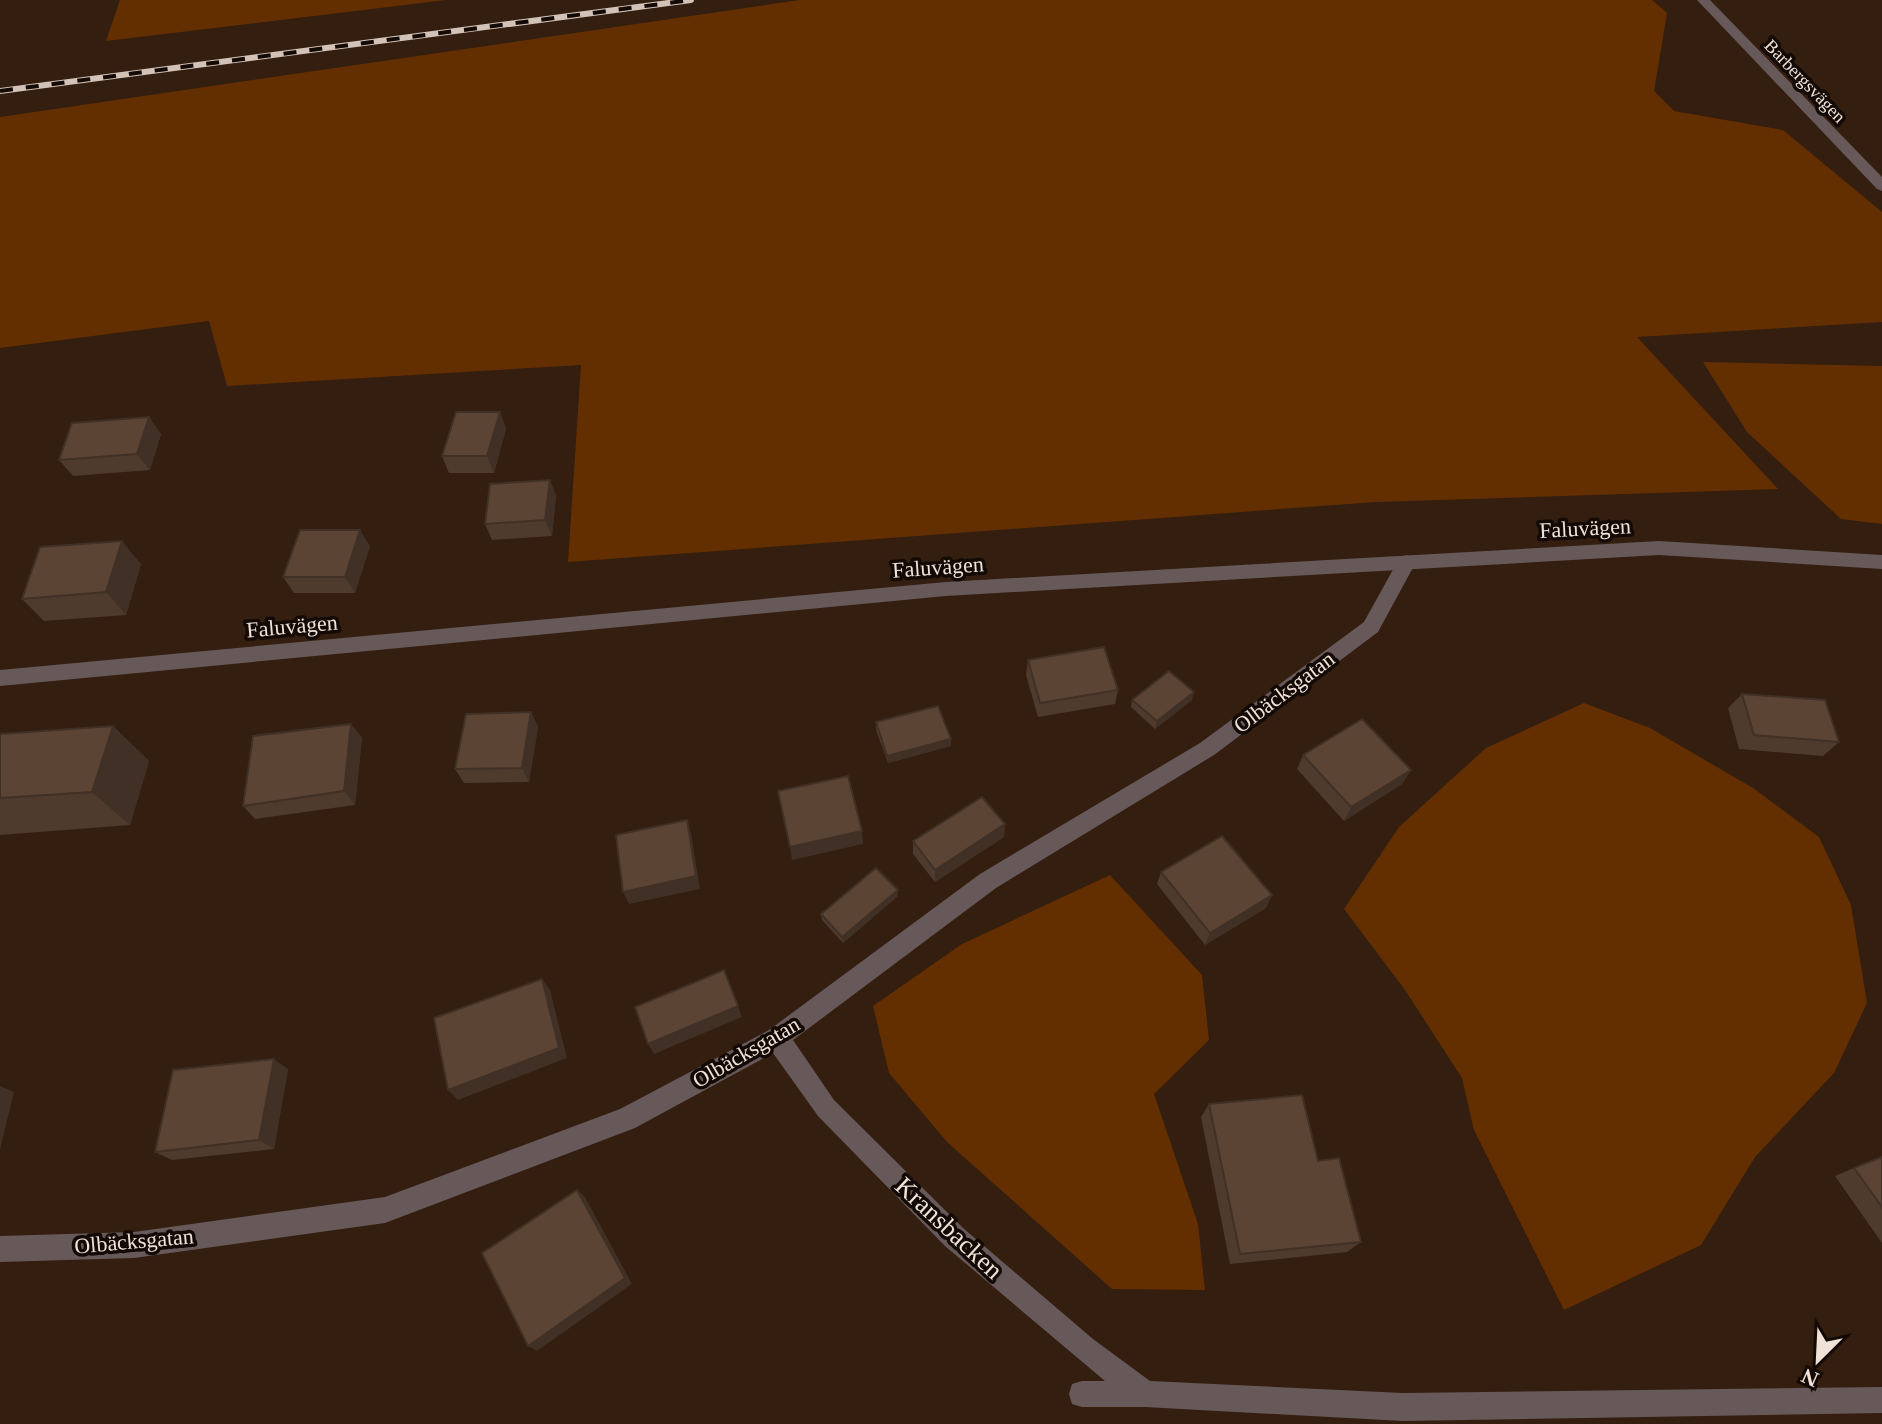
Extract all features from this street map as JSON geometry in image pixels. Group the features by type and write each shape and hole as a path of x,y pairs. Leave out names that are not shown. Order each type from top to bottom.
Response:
{"street":[{"name":"Barbergsvägen","path":"1703,0 1882,186"},
{"name":"Faluvägen","path":"0,678 946,589 1659,548 1882,562"},
{"name":"Olbäcksgatan","path":"0,1249 134,1245 385,1210 626,1119 777,1038 988,881 1207,749 1371,627 1407,562"},
{"name":"Kransbacken","path":"777,1038 826,1108 954,1237 1084,1348 1145,1394"},
{"path":"1082,1394 1145,1394 1403,1407 1882,1400"}],"shaded area":[{"path":"120,0 446,0 106,41"},
{"path":"800,0 1652,0 1667,13 1654,91 1674,111 1783,130 1882,212 1882,322 1637,337 1778,489 1376,502 568,562 581,365 227,386 209,321 0,348 0,117"},
{"path":"1703,362 1882,366 1882,524 1841,519 1747,432"},
{"path":"1584,703 1650,728 1753,788 1819,837 1851,905 1867,1003 1834,1073 1755,1157 1701,1245 1564,1310 1474,1130 1462,1078 1405,990 1344,909 1399,827 1486,748"},
{"path":"1110,875 1202,975 1209,1040 1154,1094 1198,1224 1205,1290 1112,1289 947,1142 889,1073 873,1006 962,944"}],"building":[{"path":"456,412 500,412 487,456 442,456"},
{"path":"149,417 137,454 59,460 72,423"},
{"path":"550,480 545,520 485,524 490,484"},
{"path":"300,530 360,530 345,577 283,577"},
{"path":"122,541 106,592 22,599 40,547"},
{"path":"1104,647 1118,690 1040,703 1028,660"},
{"path":"1169,671 1194,692 1157,721 1132,700"},
{"path":"1742,694 1825,700 1839,742 1754,735"},
{"path":"938,706 951,739 887,756 876,722"},
{"path":"531,712 522,768 455,769 466,714"},
{"path":"1362,719 1411,770 1351,807 1303,755"},
{"path":"351,724 344,791 243,806 253,736"},
{"path":"113,726 92,792 0,798 0,734"},
{"path":"848,776 862,831 790,847 778,791"},
{"path":"982,797 1005,824 935,870 913,841"},
{"path":"687,820 696,876 623,892 616,835"},
{"path":"1222,836 1272,895 1210,933 1161,872"},
{"path":"876,868 898,890 842,937 821,914"},
{"path":"724,970 738,1006 648,1044 635,1007"},
{"path":"542,979 559,1048 448,1090 434,1018"},
{"path":"274,1059 259,1140 155,1152 173,1070"},
{"path":"1302,1095 1318,1161 1339,1158 1361,1242 1240,1254 1209,1104"},
{"path":"1882,1157 1882,1207 1854,1168"},
{"path":"577,1190 625,1278 528,1346 482,1253"}],"railway":[{"path":"0,91 691,0"}]}
